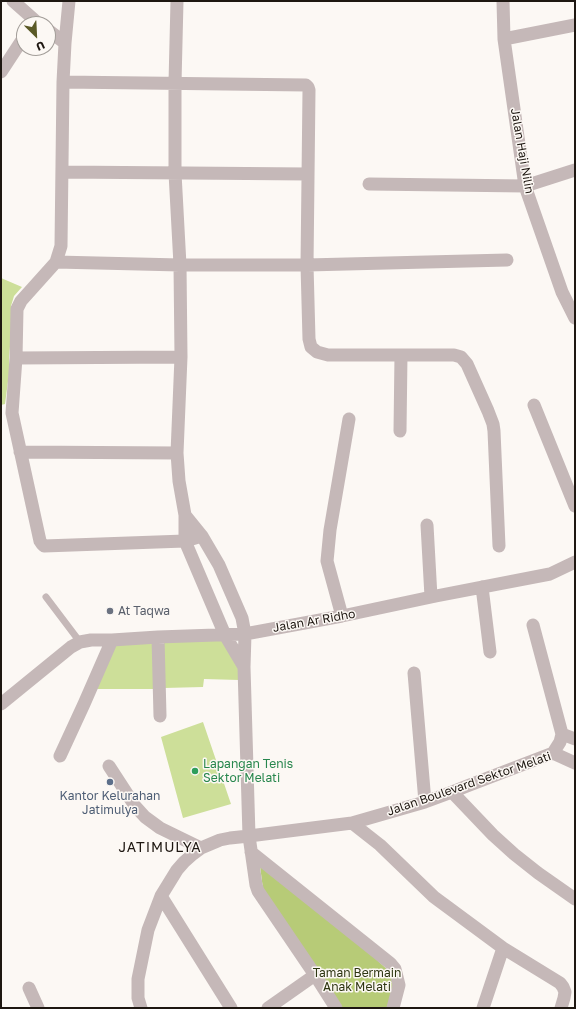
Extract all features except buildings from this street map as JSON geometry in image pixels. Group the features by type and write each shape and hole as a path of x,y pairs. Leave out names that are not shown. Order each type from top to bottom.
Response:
{"street":[{"path":"13,1 28,16"},
{"path":"69,1 63,82 61,246 56,262 21,301 17,309 16,358 6,413 20,452 38,533 44,546 185,541 202,536"},
{"path":"177,1 175,173 180,265 181,357 177,453 179,481 185,515 185,541 225,635 244,667"},
{"name":"Jalan Haji Nilin","path":"503,1 504,39 526,186 562,292 575,318"},
{"path":"504,39 575,25"},
{"path":"56,36 65,43"},
{"path":"2,69 16,49"},
{"path":"63,82 306,85 310,90 306,265 309,339 311,347 317,352 328,355 454,355 461,357 467,364 493,424 498,546"},
{"path":"369,184 526,186 575,170"},
{"path":"62,172 308,174"},
{"path":"56,262 180,265 306,265 507,260"},
{"path":"400,431 401,356"},
{"path":"16,358 181,357"},
{"path":"534,405 575,506"},
{"path":"342,616 327,561 330,530 349,419"},
{"path":"20,452 177,453"},
{"path":"185,515 202,536 219,565 242,618 245,634 244,667 249,836 256,885 258,891 336,1008"},
{"path":"427,525 430,597"},
{"name":"Jalan Ar Ridho","path":"75,644 91,640 245,634 550,574 575,562"},
{"path":"482,587 490,652"},
{"path":"533,625 562,734 560,742 554,753"},
{"path":"158,637 160,716"},
{"path":"60,756 112,640"},
{"path":"1,704 75,644"},
{"path":"414,673 425,802"},
{"path":"562,734 575,739"},
{"name":"Jalan Boulevard Sektor Melati","path":"141,1008 138,998 138,979 148,930 161,896 177,870 201,848 220,840 230,838 352,823 425,802 554,753 575,763"},
{"path":"109,766 135,806 145,817 160,828 201,848"},
{"path":"452,792 493,835 514,854 575,899"},
{"path":"352,823 385,850 434,897 503,948 560,983 565,992 561,1008"},
{"path":"251,852 396,969 399,985 393,1008"},
{"path":"161,896 231,1008"},
{"path":"483,1008 503,948"},
{"path":"268,1008 315,976"},
{"path":"29,988 38,1008"}],"lane":[{"path":"46,597 75,644"}],"green space":[{"path":"1,278 22,287 14,296 11,306 9,374 5,404 1,405"},
{"path":"221,639 239,670 239,680 204,679 203,687 164,688 164,642"},
{"path":"153,642 153,689 97,689 115,644"},
{"name":"Lapangan Tenis Sektor Melati","path":"203,722 231,804 183,818 161,737"},
{"name":"Taman Bermain Anak Melati","path":"260,866 368,952 389,971 393,985 387,1008 342,1008 263,889"}],"place":[{"name":"At Taqwa","path":"110,611"},
{"name":"Lapangan Tenis Sektor Melati","path":"195,771"},
{"name":"Kantor Kelurahan Jatimulya","path":"110,782"}],"district":[{"name":"JATIMULYA","path":"160,848"}]}
